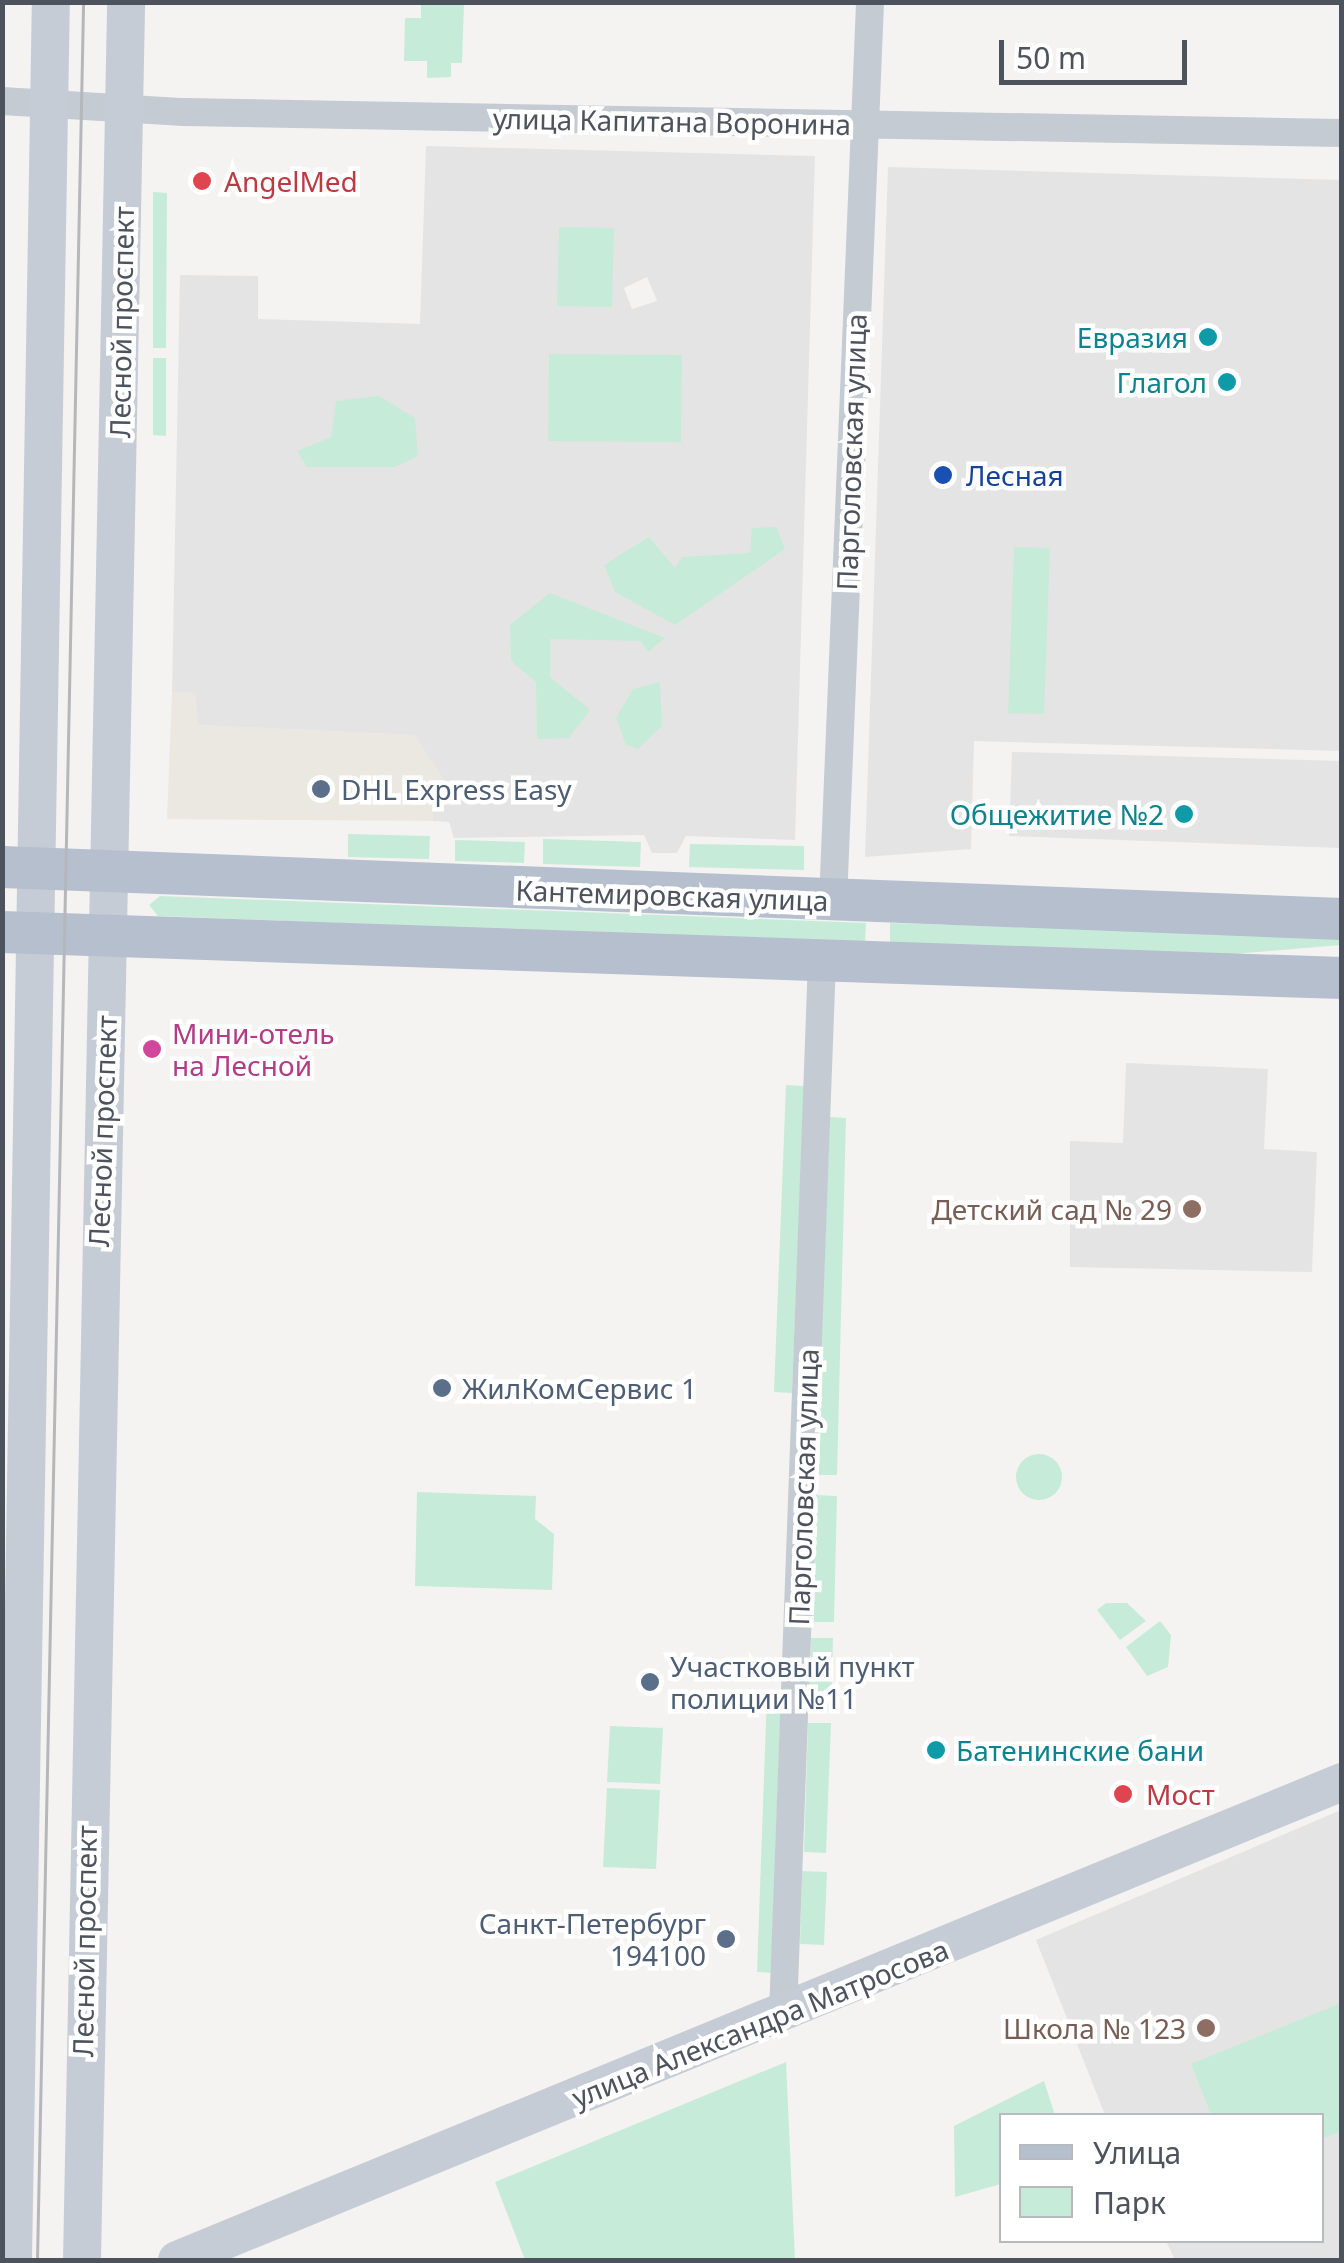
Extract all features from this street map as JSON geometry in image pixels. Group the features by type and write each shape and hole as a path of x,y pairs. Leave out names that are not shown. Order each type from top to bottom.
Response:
{"main road":[{"path":"13,2260 34,1237 16,932 17,867 51,2"},
{"name":"Лесной проспект","path":"82,2260 126,2"},
{"name":"Кантемировская улица","path":"17,867 1342,919"},
{"path":"16,932 1342,978"},
{"name":"улица Александра Матросова","path":"177,2260 1342,1782"}],"street":[{"name":"Парголовская улица","path":"833,901 870,2"},
{"name":"улица Капитана Воронина","path":"2,100 865,125 1342,133"},
{"name":"Парголовская улица","path":"783,2014 822,960"}],"shaded area":[{"path":"426,146 815,156 795,840 686,836 677,853 652,853 644,835 454,838 449,822 433,821 433,806 450,806 450,789 414,735 198,725 195,693 172,692 180,275 258,276 258,319 420,324","holes":["647,277 657,301 632,309 624,288"]},
{"path":"888,167 1341,180 1341,751 974,741 971,849 865,857"},
{"path":"172,692 195,693 199,725 414,735 450,789 450,806 433,806 433,821 167,819"},
{"name":"Общежитие №2","path":"1012,752 1341,761 1341,848 1009,836"},
{"name":"Детский сад № 29","path":"1126,1063 1268,1069 1264,1149 1317,1152 1312,1272 1070,1267 1070,1141 1123,1143"},
{"name":"Школа № 123","path":"1341,1810 1341,2260 1175,2260 1167,2243 1324,2243 1324,2113 1104,2113 1036,1940"}],"green space":[{"path":"421,3 464,3 462,63 451,63 451,77 427,78 427,61 404,61 405,18 421,18"},
{"path":"153,192 167,193 166,348 153,348"},
{"path":"559,227 614,228 612,307 557,306"},
{"path":"549,354 682,355 681,442 548,441"},
{"path":"153,358 166,358 166,436 153,435"},
{"path":"379,396 415,418 418,456 395,467 307,467 297,451 331,437 336,401"},
{"path":"776,527 785,549 675,625 615,592 604,565 649,537 675,568 682,557 750,553 752,528"},
{"path":"1014,547 1050,548 1044,714 1008,713"},
{"path":"550,593 665,638 648,652 641,641 550,639 550,677 590,710 569,738 537,739 536,682 511,661 510,625"},
{"path":"660,682 662,726 638,749 626,745 616,718 633,689"},
{"path":"348,834 430,836 429,859 348,857"},
{"path":"543,839 641,842 640,867 543,864"},
{"path":"455,840 525,842 524,863 455,861"},
{"path":"690,844 804,846 804,870 689,867"},
{"path":"160,896 866,923 865,943 158,916 149,905"},
{"path":"890,923 1342,936 1341,945 1222,955 890,944"},
{"path":"786,1085 804,1086 792,1393 774,1392"},
{"path":"830,1117 846,1118 837,1475 816,1475"},
{"path":"1039,1454 1055,1461 1062,1477 1055,1493 1039,1500 1023,1493 1016,1477 1023,1461"},
{"path":"417,1492 536,1496 535,1519 554,1534 552,1590 415,1586"},
{"path":"816,1495 837,1496 834,1622 811,1622"},
{"path":"1106,1603 1127,1603 1146,1621 1120,1640 1097,1610"},
{"path":"1160,1621 1171,1635 1168,1667 1147,1676 1126,1647"},
{"path":"811,1638 833,1638 831,1713 808,1712"},
{"path":"767,1694 781,1694 771,1973 757,1972"},
{"path":"808,1723 831,1723 826,1853 804,1852"},
{"path":"610,1726 663,1728 660,1784 607,1782"},
{"path":"607,1788 660,1790 656,1869 603,1867"},
{"path":"802,1871 827,1872 824,1945 800,1944"},
{"path":"1341,2003 1341,2131 1324,2138 1324,2113 1210,2113 1191,2064"},
{"path":"786,2062 795,2260 525,2260 495,2182"},
{"path":"1044,2081 1054,2113 999,2113 999,2185 955,2197 954,2126"}],"tram line":[{"path":"37,2260 83,2"}],"place":[{"name":"AngelMed","path":"202,181"},
{"name":"Евразия","path":"1208,337"},
{"name":"Глагол","path":"1227,382"},
{"name":"Лесная","path":"943,475"},
{"name":"DHL Express Easy","path":"321,789"},
{"name":"Общежитие №2","path":"1184,814"},
{"name":"Мини-отель на Лесной","path":"152,1049"},
{"name":"Детский сад № 29","path":"1192,1209"},
{"name":"ЖилКомСервис 1","path":"442,1388"},
{"name":"Участковый пункт полиции №11","path":"650,1682"},
{"name":"Батенинские бани","path":"936,1750"},
{"name":"Мост","path":"1123,1794"},
{"name":"Санкт-Петербург 194100","path":"726,1939"},
{"name":"Школа № 123","path":"1206,2028"}]}
